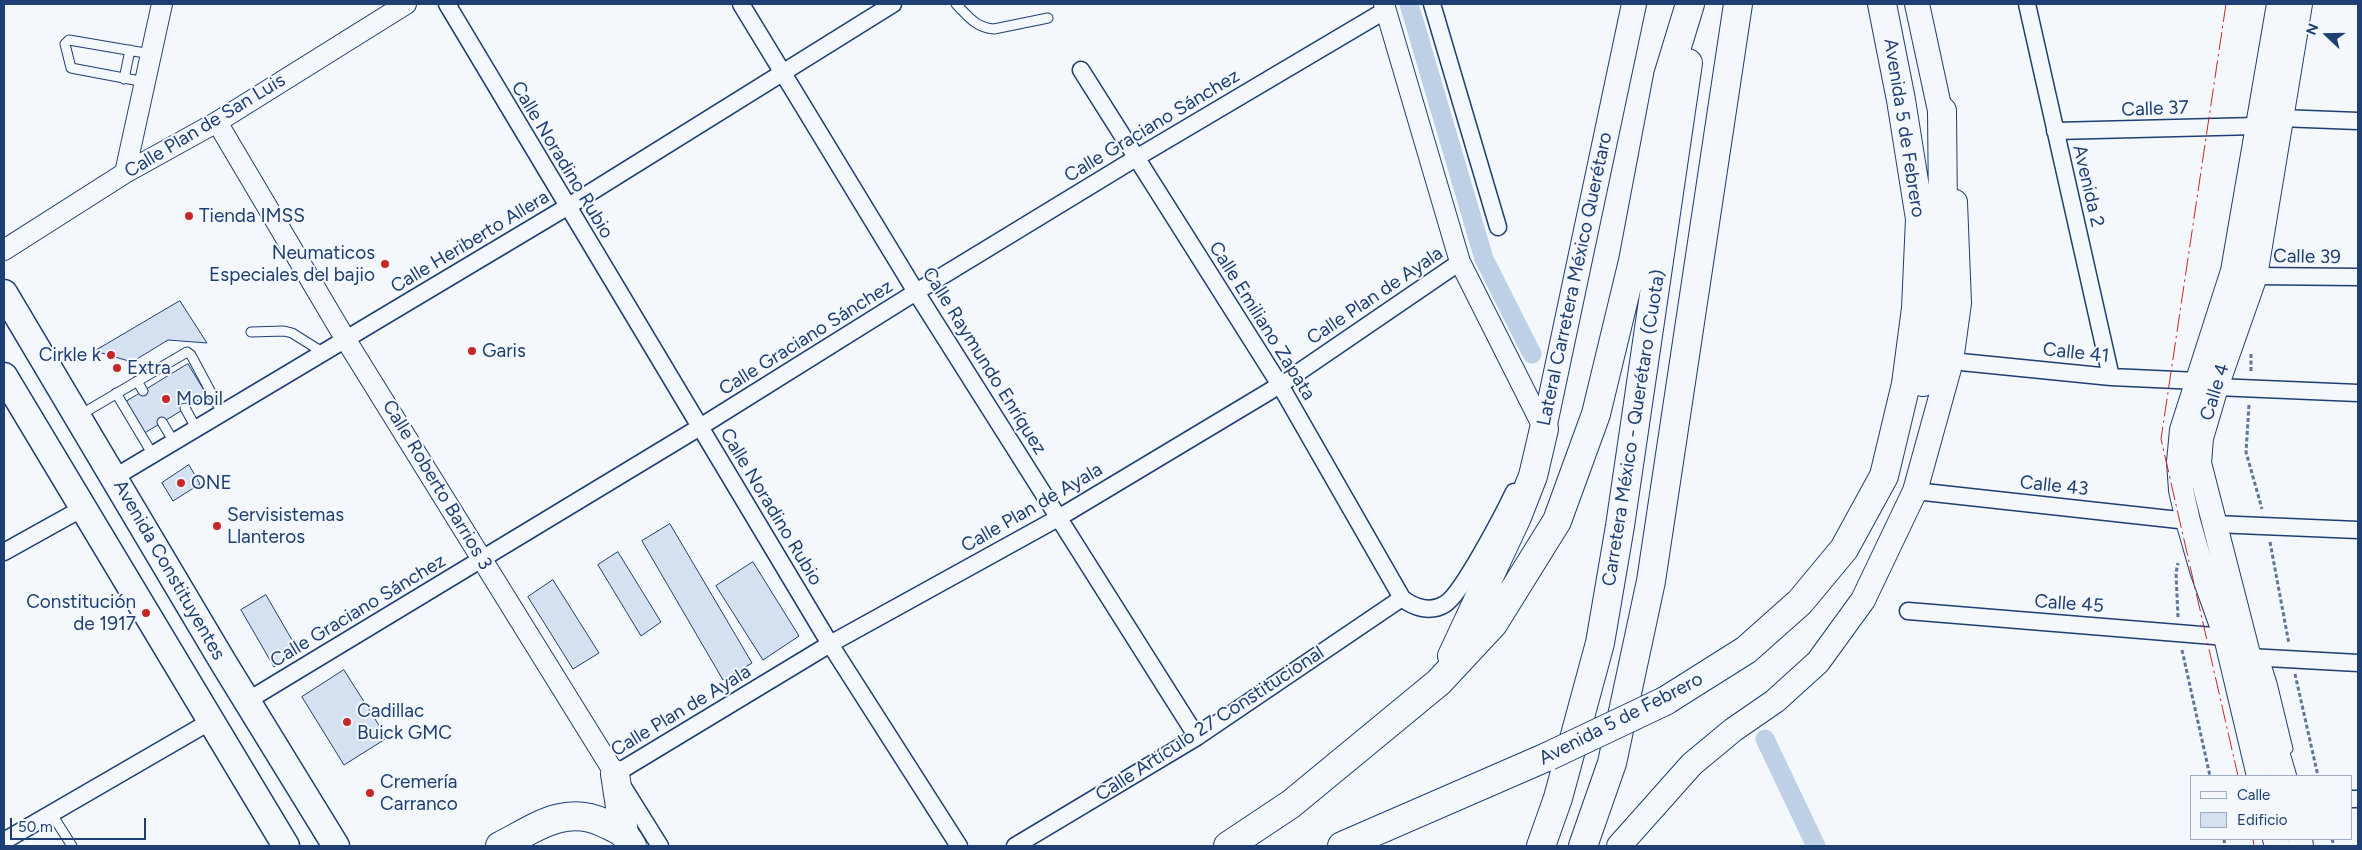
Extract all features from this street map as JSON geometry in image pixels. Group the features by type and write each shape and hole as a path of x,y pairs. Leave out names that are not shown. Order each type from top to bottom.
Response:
{"highway":[{"path":"1228,846 1291,804 1439,682 1493,624 1557,521 1596,414 1634,261 1668,76 1690,4"},
{"name":"Carretera México - Querétaro (Cuota)","path":"1541,846 1558,798 1600,643 1622,516 1687,77 1696,4"},
{"name":"Carretera México - Querétaro (Cuota)","path":"1583,846 1612,763 1651,582 1738,4"},
{"name":"Avenida 5 de Febrero","path":"1342,846 1549,756 1665,701 1746,650 1800,602 1844,549 1884,476 1906,384 1916,308 1920,219 1902,100 1882,4"},
{"path":"1884,476 1923,381 1939,303 1943,212 1942,111"},
{"path":"1439,682 1518,517 1533,476 1544,429"},
{"path":"615,774 628,839"},
{"path":"500,846 556,818 587,816 628,839"}],"main road":[{"name":"Lateral Carretera México Querétaro","path":"1544,429 1634,4"},
{"path":"1619,846 1692,764 1775,700 1818,662 1863,600 1915,491 1951,361 1958,294 1955,200 1942,111 1917,4"},
{"name":"Calle 4","path":"2260,775 2226,637 2202,570 2188,521 2181,490 2179,462 2182,430 2207,384 2255,276 2300,4"},
{"name":"Calle 4","path":"2274,11 2233,271 2207,384 2199,463 2214,524 2256,658 2287,767"},
{"name":"Avenida Constituyentes","path":"4,292 247,701 336,846"},
{"path":"4,376 286,846"},
{"path":"252,791 269,846"}],"street":[{"path":"125,173 162,4"},
{"name":"Calle Plan de San Luis","path":"4,250 125,173 217,122 406,4"},
{"name":"Calle Noradino Rubio","path":"447,4 830,644 959,846"},
{"name":"Calle Raymundo Enríquez","path":"741,4 916,292 1197,737"},
{"name":"Calle Heriberto Allera","path":"115,477 567,207 893,4"},
{"path":"1432,4 1498,227"},
{"name":"Avenida 2","path":"2027,4 2111,377"},
{"path":"1385,7 1460,262 1544,429"},
{"name":"Calle Graciano Sánchez","path":"247,701 700,427 916,292 1385,7"},
{"name":"Calle Emiliano Zapata","path":"1081,70 1280,385 1402,598"},
{"path":"2280,118 2358,121"},
{"name":"Calle Roberto Barrios 3","path":"217,122 346,340 660,846"},
{"name":"Calle 37","path":"2055,131 2256,126"},
{"name":"Calle Plan de Ayala","path":"615,774 830,644 1060,518 1280,385 1460,262"},
{"name":"Calle 39","path":"2255,276 2358,277"},
{"name":"Calle 41","path":"1951,361 2111,377 2358,393"},
{"name":"Lateral Carretera México Querétaro","path":"1402,598 1418,608 1428,609 1445,604 1452,599 1505,511 1544,429"},
{"name":"Calle 43","path":"1915,491 2188,521"},
{"path":"4,552 84,508"},
{"path":"2214,524 2358,530"},
{"name":"Calle Artículo 27 Constitucional","path":"1015,846 1197,737 1402,598"},
{"name":"Calle 45","path":"1908,611 2226,637"},
{"path":"2256,658 2358,663"},
{"path":"4,841 211,721"}],"lane":[{"path":"956,4 977,26 985,29 994,29 1048,18"},
{"path":"145,82 72,68 66,44 68,40 151,54"},
{"path":"124,79 130,50"},
{"path":"251,332 284,331 292,333 324,353"},
{"path":"78,416 184,353 190,353 222,413"},
{"path":"162,367 168,376"},
{"path":"137,381 144,391"},
{"path":"116,393 153,455"},
{"path":"185,408 196,428"},
{"path":"162,422 174,442"},
{"path":"52,813 72,846"}],"building":[{"path":"180,301 207,343 168,340 132,362 95,351"},
{"name":"Mobil","path":"188,364 207,395 143,434 124,403"},
{"name":"ONE","path":"189,465 200,484 173,501 162,483"},
{"path":"670,524 752,663 723,680 642,541"},
{"path":"618,552 661,622 641,636 598,565"},
{"path":"753,562 799,636 763,660 716,586"},
{"path":"553,580 599,653 573,669 528,597"},
{"path":"266,595 299,652 274,667 241,610"},
{"name":"Cadillac Buick GMC","path":"344,670 387,738 344,765 302,697"}],"waterway":[{"path":"1409,4 1484,259 1532,354"},
{"path":"1765,739 1816,846"}],"power":[{"path":"2226,4 2161,439 2238,775"},
{"path":"2253,840 2254,846"}],"place":[{"name":"Tienda IMSS","path":"189,216"},
{"name":"Neumaticos Especiales del bajio","path":"385,264"},
{"name":"Garis","path":"472,351"},
{"name":"Cirkle k","path":"111,355"},
{"name":"Extra","path":"117,368"},
{"name":"Mobil","path":"166,399"},
{"name":"ONE","path":"181,483"},
{"name":"Servisistemas Llanteros","path":"217,526"},
{"name":"Constitución de 1917","path":"146,613"},
{"name":"Cadillac Buick GMC","path":"347,722"},
{"name":"Cremería Carranco","path":"370,793"}]}
